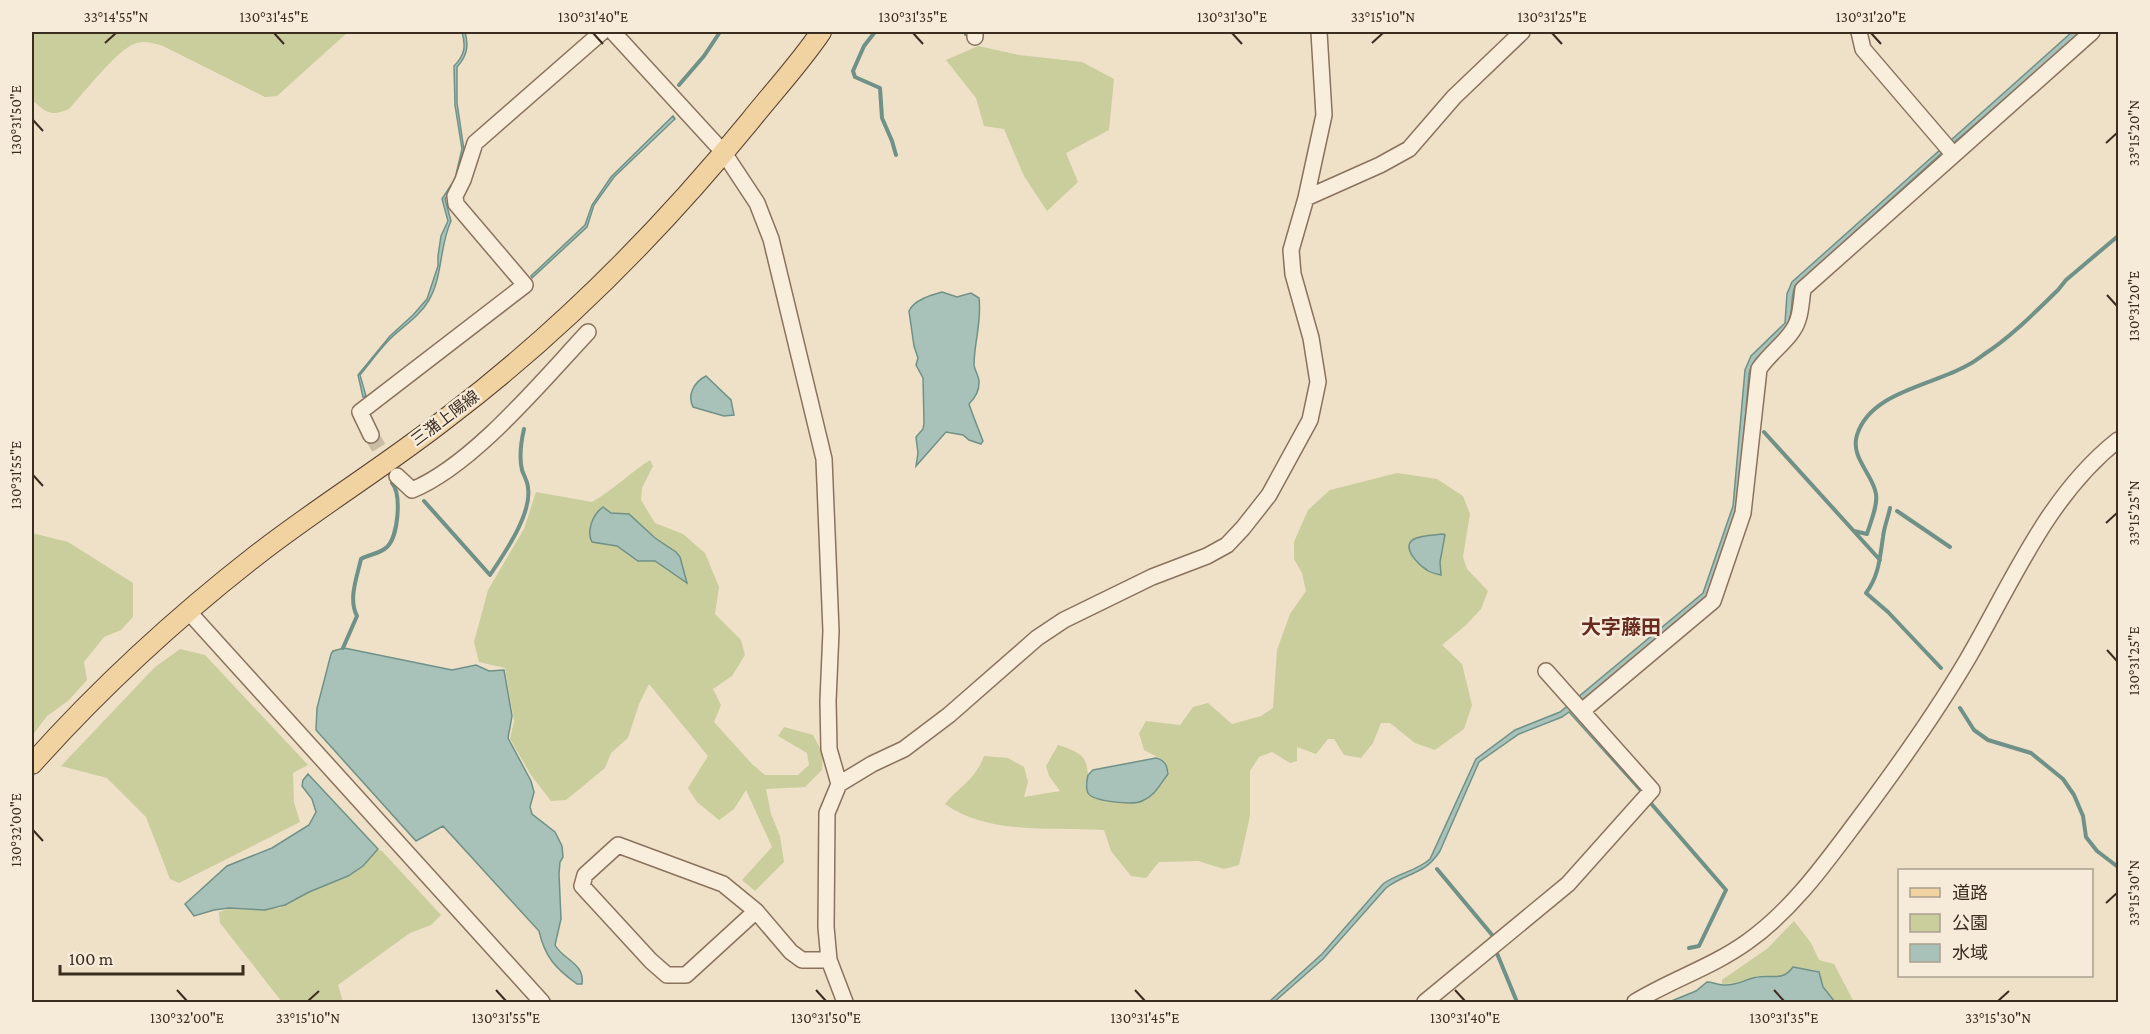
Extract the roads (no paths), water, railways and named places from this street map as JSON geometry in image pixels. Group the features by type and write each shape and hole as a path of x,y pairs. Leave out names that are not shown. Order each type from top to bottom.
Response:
{"main road":[{"name":"三潴上陽線","path":"32,764 119,674 188,611 259,553 448,418 564,320 619,267 688,194 724,153 821,32"}],"street":[{"path":"371,435 360,412 525,285 456,204 455,196 463,180 475,142 602,32"},
{"path":"613,32 724,153 757,203 771,239 824,459 831,631 828,701 829,749 839,784"},
{"path":"845,1002 829,960 826,927 827,813 839,784 872,764 904,749 949,715 1037,638 1064,620 1152,577 1207,556 1227,545 1269,495 1310,420 1318,382 1311,338 1293,274 1291,250 1306,198 1324,115 1318,32"},
{"path":"1306,198 1380,165 1409,148 1455,97 1522,32"},
{"path":"1859,32 1863,49 1948,149"},
{"path":"1577,706 1713,601 1743,513 1759,369 1767,356 1793,330 1798,319 1803,289 1948,149 2092,32"},
{"path":"397,476 412,490 427,484 470,452 531,393 588,332"},
{"path":"1635,1002 1656,989 1708,966 1746,943 1777,918 1810,883 1896,769 1967,660 2002,595 2052,513 2072,485 2096,458 2118,440"},
{"path":"188,611 542,1002"},
{"path":"1425,1002 1568,884 1652,790 1546,671"},
{"path":"756,911 686,975 667,975 651,962 582,886 585,875 618,845 723,884 756,911 791,952 801,960 829,960"}],"water":[{"path":"462,32 465,32 467,46 465,55 457,67 457,103 464,150 452,189 445,199 451,221 444,241 437,281 425,306 386,343 360,375 366,396 363,397 358,375 390,336 427,299 438,266 441,236 448,221 442,199 455,179 462,149 455,105 454,66 464,50"},
{"path":"2072,32 2082,32 1944,151 1795,286 1788,326 1780,337 1754,361 1749,374 1738,506 1707,596 1571,710 1649,801 1569,712 1519,734 1479,762 1440,851 1434,859 1428,865 1386,888 1323,959 1274,1002 1269,1002 1322,954 1383,884 1430,859 1476,759 1515,730 1560,712 1703,593 1733,506 1745,370 1751,356 1785,323 1787,294 1792,282"},
{"path":"673,116 675,119 614,177 594,205 587,227 532,278 531,276 585,225 592,205 611,177"},
{"path":"942,292 957,297 971,293 979,298 974,365 979,386 969,404 983,441 981,444 963,435 946,432 916,466 918,453 916,437 923,429 924,423 923,378 916,365 918,358 909,311 919,301"},
{"path":"706,376 731,400 734,415 724,416 693,407 691,394 693,389"},
{"path":"603,507 611,513 629,514 655,538 676,552 680,557 687,583 655,561 638,561 617,546 592,542 590,533 592,523 596,514"},
{"path":"1445,535 1440,562 1441,575 1430,572 1420,564 1412,556 1409,547 1410,542 1414,539"},
{"path":"344,648 452,670 476,665 489,671 504,670 512,716 508,738 531,781 534,792 530,807 532,814 555,832 562,846 563,857 559,874 561,919 555,945 577,966 582,977 582,984 577,984 557,967 544,948 539,931 443,826 416,841 316,730 317,708 331,654 333,651"},
{"path":"1156,758 1165,763 1168,774 1147,799 1131,803 1114,802 1097,799 1088,793 1086,786 1088,775 1093,770"},
{"path":"308,774 378,849 363,866 348,876 285,905 265,910 229,908 194,916 185,904 227,866 272,848 309,825 316,812 312,799 302,786"},
{"path":"1793,967 1819,972 1823,987 1835,1002 1669,1002 1696,991 1707,982 1723,985 1759,977 1779,976 1789,972"}],"waterway":[{"path":"679,85 704,56 720,32"},
{"path":"875,32 864,46 853,71 855,77 880,88 882,118 896,155"},
{"path":"1854,531 1867,534 1876,504 1874,487 1857,451 1857,435 1864,420 1888,399 1969,365 1996,346 2032,315 2066,280 2118,236"},
{"path":"424,501 490,575 516,533 526,510 528,486 521,460 524,429"},
{"path":"1764,432 1880,560"},
{"path":"343,648 357,616 353,595 361,559 387,547 394,534 398,506 392,483"},
{"path":"1890,508 1880,559 1866,593 1888,612 1941,668"},
{"path":"1897,511 1950,547"},
{"path":"1960,708 1974,730 1988,740 2031,753 2063,779 2074,795 2083,816 2086,837 2097,851 2118,867"},
{"path":"1648,800 1726,890 1699,946 1689,948"},
{"path":"1437,869 1493,936"},
{"path":"1496,951 1517,1002"}],"tunnel":[{"path":"371,435 392,469"}],"district":[{"name":"大字藤田","path":"1621,627"}]}
